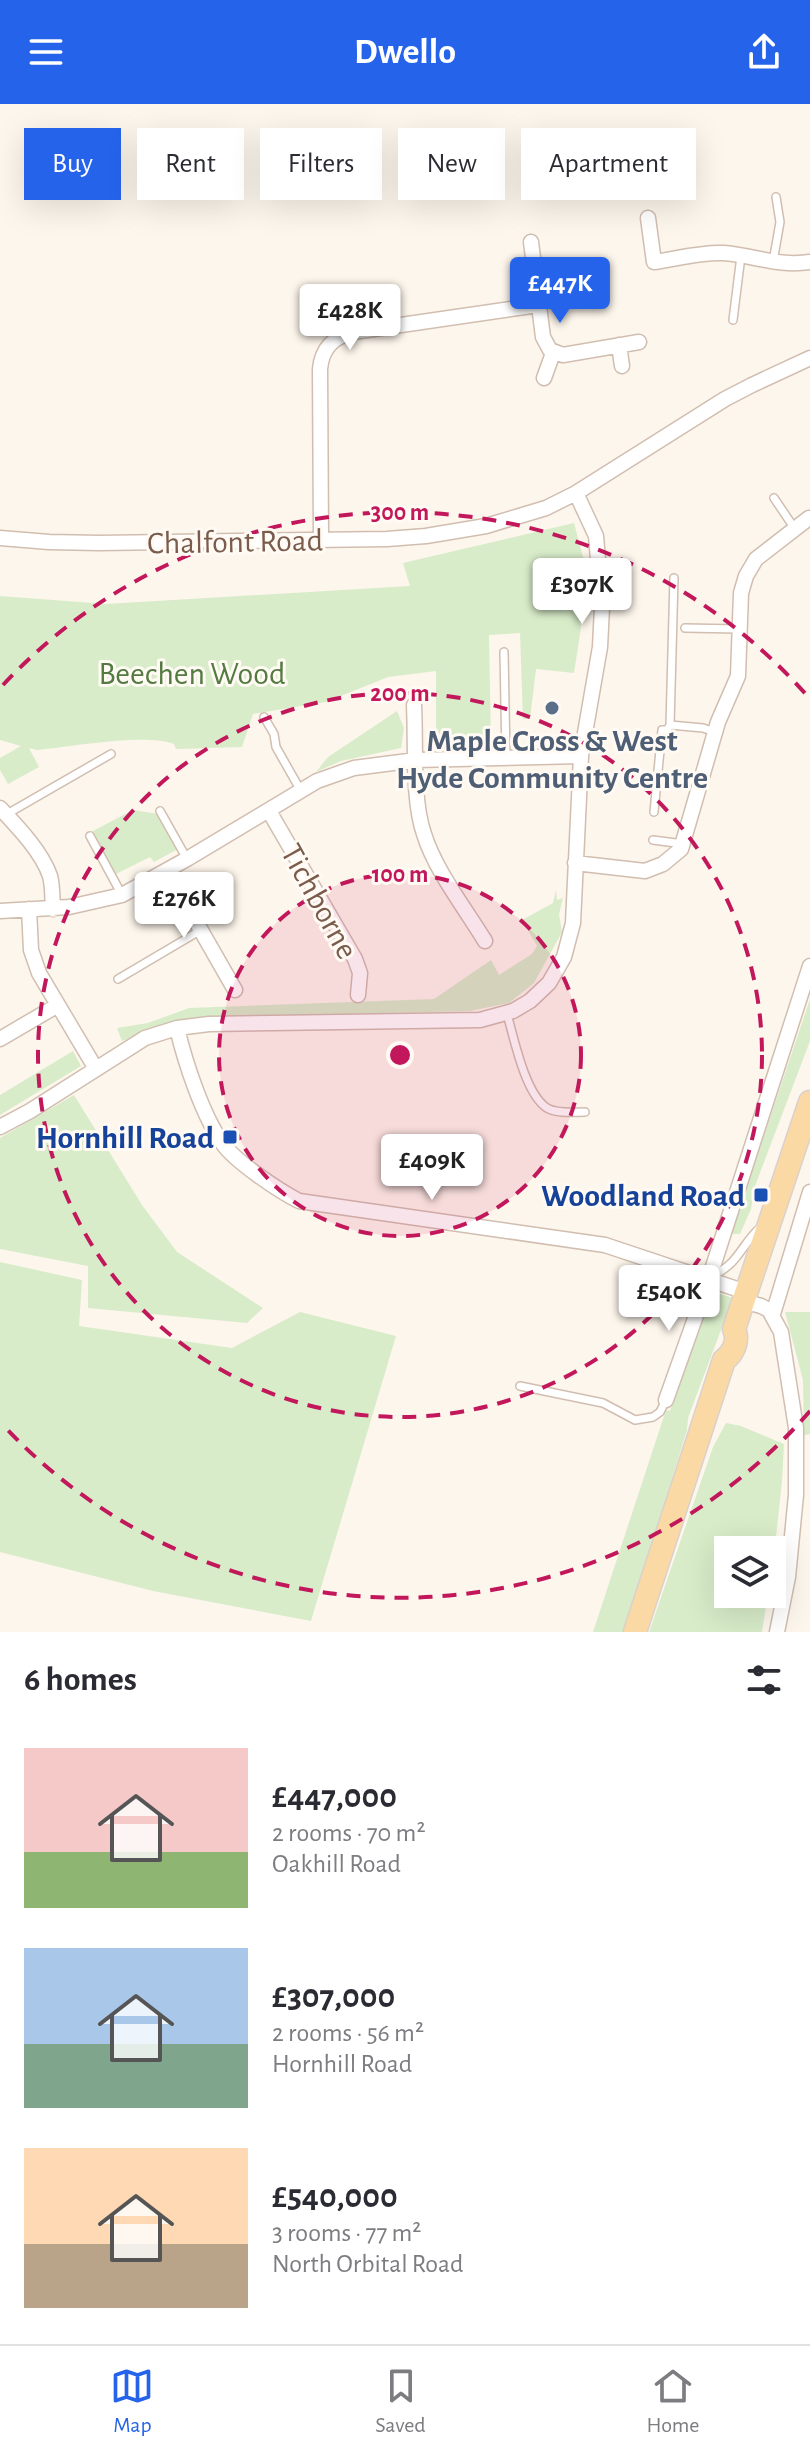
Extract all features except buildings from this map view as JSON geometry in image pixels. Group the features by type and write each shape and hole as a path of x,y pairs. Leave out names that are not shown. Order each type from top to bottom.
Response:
{"main road":[{"path":"635,1632 724,1360 721,1352 727,1333 734,1329 810,1103"}],"street":[{"path":"648,218 654,262 716,253 773,263 810,262"},
{"path":"531,242 543,337 553,353 563,355 639,342"},
{"path":"321,539 320,369 327,347 337,337 353,332 538,305"},
{"path":"619,345 622,366"},
{"path":"544,378 553,353"},
{"name":"Chalfont Road","path":"0,538 74,543 406,538 515,519 576,493 725,399 810,358"},
{"path":"0,1127 145,1038 177,1028 209,1024 471,1021 507,1014 530,1001 549,983 564,957 573,923 581,756 600,647 602,607 596,536 576,493"},
{"path":"575,863 645,871 663,864 676,855 683,845 715,732 738,676 741,593 752,564 809,518"},
{"path":"414,705 418,807 424,837 485,941"},
{"path":"0,911 53,909 122,895 329,775 354,768 416,760 581,756"},
{"path":"3,811 24,832 46,867 53,909"},
{"name":"Tichborne","path":"269,811 355,959 360,973 358,995"},
{"path":"167,871 235,990"},
{"path":"29,909 34,962 96,1069"},
{"path":"666,1400 709,1279 810,966"},
{"path":"0,1039 58,1005"},
{"path":"177,1028 201,1098 224,1145 272,1185 299,1201 605,1245 709,1279 773,1314 781,1332 798,1454 788,1577 777,1632"},
{"path":"773,1314 810,1192"}],"lane":[{"path":"773,263 780,222 776,197"},
{"path":"733,320 741,256"},
{"path":"774,498 795,529"},
{"path":"654,812 662,730 667,730 670,725 674,578"},
{"path":"685,628 740,629"},
{"path":"504,652 506,758"},
{"path":"264,717 274,734 276,747 301,791"},
{"path":"670,725 715,732"},
{"path":"3,811 111,754"},
{"path":"160,811 187,859"},
{"path":"90,836 122,895"},
{"path":"653,840 683,845"},
{"path":"118,979 201,930"},
{"path":"507,1014 530,1086 545,1107 552,1111 585,1112"},
{"path":"709,1279 725,1270 752,1235 771,1220"},
{"path":"520,1386 603,1403 635,1420 653,1417 660,1412 666,1400"}],"green space":[{"name":"Beechen Wood","path":"574,523 583,557 581,628 574,673 536,669 530,719 523,719 520,633 489,635 491,742 436,741 436,671 388,677 326,702 253,714 242,747 176,749 174,744 144,740 37,750 29,748 39,767 8,784 0,770 0,758 21,746 0,740 0,596 106,604 410,586 403,563"},
{"path":"397,711 404,728 401,748 341,761 316,772 328,757"},
{"path":"133,810 158,814 178,849 154,862 150,857 114,875 89,833"},
{"path":"556,890 557,900 563,898 559,914 562,932 534,983 509,1003 470,1011 189,1018 122,1041 117,1028 148,1023 189,1008 434,999 491,960 499,975 532,954 537,946 522,920 553,903"},
{"path":"810,999 810,1041 755,1186 751,1209 740,1234 731,1234"},
{"path":"73,1051 81,1066 0,1115 0,1095"},
{"path":"74,1095 142,1205 177,1252 263,1308 247,1323 88,1308 88,1266 0,1249 0,1138"},
{"path":"0,1262 82,1280 79,1326 232,1348 300,1312 396,1336 311,1621 153,1591 0,1552"},
{"path":"710,1291 733,1298 688,1418 687,1430 625,1632 593,1632 666,1410 670,1411"},
{"path":"785,1312 810,1312 810,1434 804,1435 803,1380"},
{"path":"726,1423 784,1444 776,1536 714,1536 714,1608 766,1608 762,1632 649,1632 713,1447"}],"place":[{"name":"Maple Cross & West Hyde Community Centre","path":"552,708"},
{"name":"Hornhill Road","path":"230,1137"},
{"name":"Woodland Road","path":"761,1195"}]}
